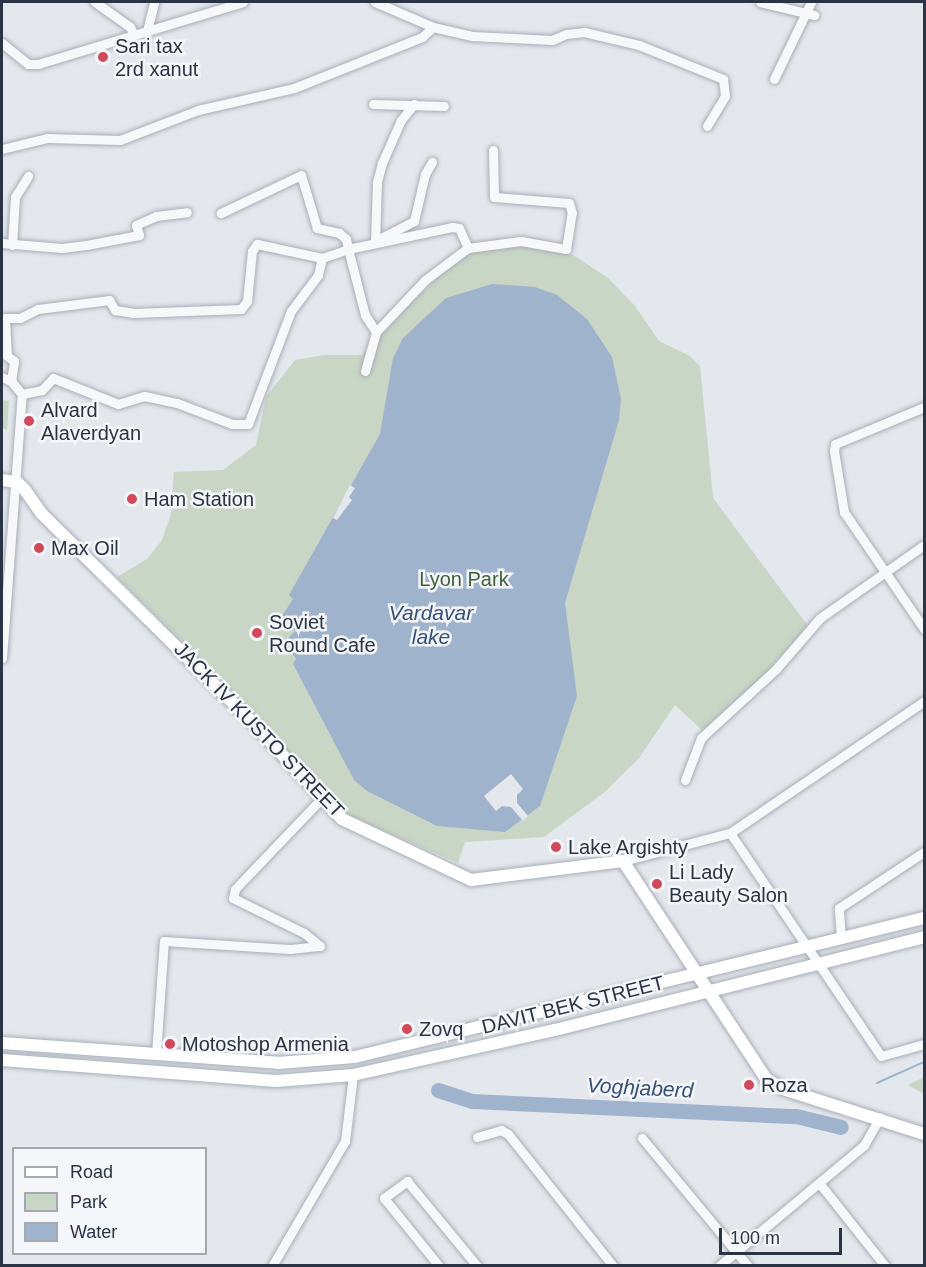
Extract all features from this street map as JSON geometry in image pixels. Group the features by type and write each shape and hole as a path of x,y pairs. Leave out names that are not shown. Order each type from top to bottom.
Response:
{"main road":[{"path":"2,480 21,486"},
{"name":"JACK IV KUSTO STREET","path":"21,486 41,513 111,578 342,819 471,880 623,861"},
{"path":"623,861 766,1079 783,1089 880,1117 924,1134"},
{"name":"DAVIT BEK STREET","path":"2,1042 278,1063 355,1057 924,918"},
{"name":"DAVIT BEK STREET","path":"2,1060 276,1081 354,1075 410,1065 924,937"},
{"path":"909,1128 924,1144"}],"street":[{"path":"95,2 130,27 134,35"},
{"path":"147,31 154,2"},
{"path":"2,44 28,64 38,64 243,2"},
{"path":"375,2 433,27 472,36 552,40 566,34 584,32 639,45 723,80 727,86 725,96 707,126"},
{"path":"760,2 809,15"},
{"path":"774,79 809,15 811,2"},
{"path":"2,149 47,138 120,140 198,110 294,88 422,37 433,27"},
{"path":"374,104 444,106"},
{"path":"375,241 376,182 401,120 414,104"},
{"path":"365,370 376,335 425,280 468,248 521,241 566,249 572,213 569,203 494,197 493,150"},
{"path":"2,658 3,613 21,486 22,394 6,379 14,362 7,356 2,323 5,318 20,318 38,309 109,300 116,310 134,313 241,309 247,301 252,251 257,244 322,258 375,241 414,221 425,174 432,162"},
{"path":"12,245 15,197 28,176"},
{"path":"221,213 301,176 317,228 339,233 346,239 365,315 376,335"},
{"path":"2,243 86,245 139,235 136,225 156,216 187,212"},
{"path":"375,241 398,241 452,227 459,228 468,248"},
{"path":"22,394 42,390 53,378 65,380 97,399 118,404 144,396 177,403 232,424 249,424 291,311 318,275 322,258"},
{"path":"924,407 835,444 844,512 886,569 924,629"},
{"path":"685,780 701,738 776,669 820,618 886,569 924,545"},
{"path":"623,861 730,833 924,701"},
{"path":"156,1054 164,941 290,949 320,946 304,933 233,898 235,889 323,797"},
{"path":"730,833 881,1056 924,1044"},
{"path":"841,939 839,908 924,852"},
{"path":"272,1266 345,1141 354,1075"},
{"path":"719,1266 820,1184 873,1136 880,1117"},
{"path":"477,1137 501,1130 508,1134 613,1266"},
{"path":"642,1138 748,1266"},
{"path":"439,1266 384,1198 407,1181 477,1266"},
{"path":"820,1184 885,1266"}],"green space":[{"name":"Lyon Park","path":"542,245 573,255 608,278 635,306 659,341 690,356 700,366 713,498 808,626 758,681 702,730 675,705 639,758 606,791 544,837 465,842 458,863 345,814 224,683 117,577 147,559 162,540 171,514 174,472 223,470 256,445 266,397 295,360 324,355 362,355 450,266 472,252 494,246"},
{"path":"2,400 9,401 7,430 2,428"},
{"path":"924,1077 924,1094 908,1085"}],"water":[{"name":"Vardavar lake","path":"492,284 535,287 557,295 587,319 612,357 621,399 619,420 565,603 577,696 540,806 505,832 437,826 367,791 354,780 293,664 296,659 285,642 295,631 282,616 293,599 289,595 380,434 393,358 403,338 446,298"}],"pier":[{"path":"350,485 355,488 349,497 352,500 337,520 333,518"},
{"path":"511,774 523,789 517,795 517,803 528,816 523,821 511,807 502,806 496,811 484,796"}],"waterway":[{"path":"877,1083 924,1062"},
{"name":"Voghjaberd","path":"438,1090 472,1101 796,1116 841,1127"}],"place":[{"name":"Sari tax 2rd xanut","path":"103,57"},
{"name":"Alvard Alaverdyan","path":"29,421"},
{"name":"Ham Station","path":"132,499"},
{"name":"Max Oil","path":"39,548"},
{"name":"Soviet Round Cafe","path":"257,633"},
{"name":"Lake Argishty","path":"556,847"},
{"name":"Li Lady Beauty Salon","path":"657,884"},
{"name":"Zovq","path":"407,1029"},
{"name":"Motoshop Armenia","path":"170,1044"},
{"name":"Roza","path":"749,1085"}]}
